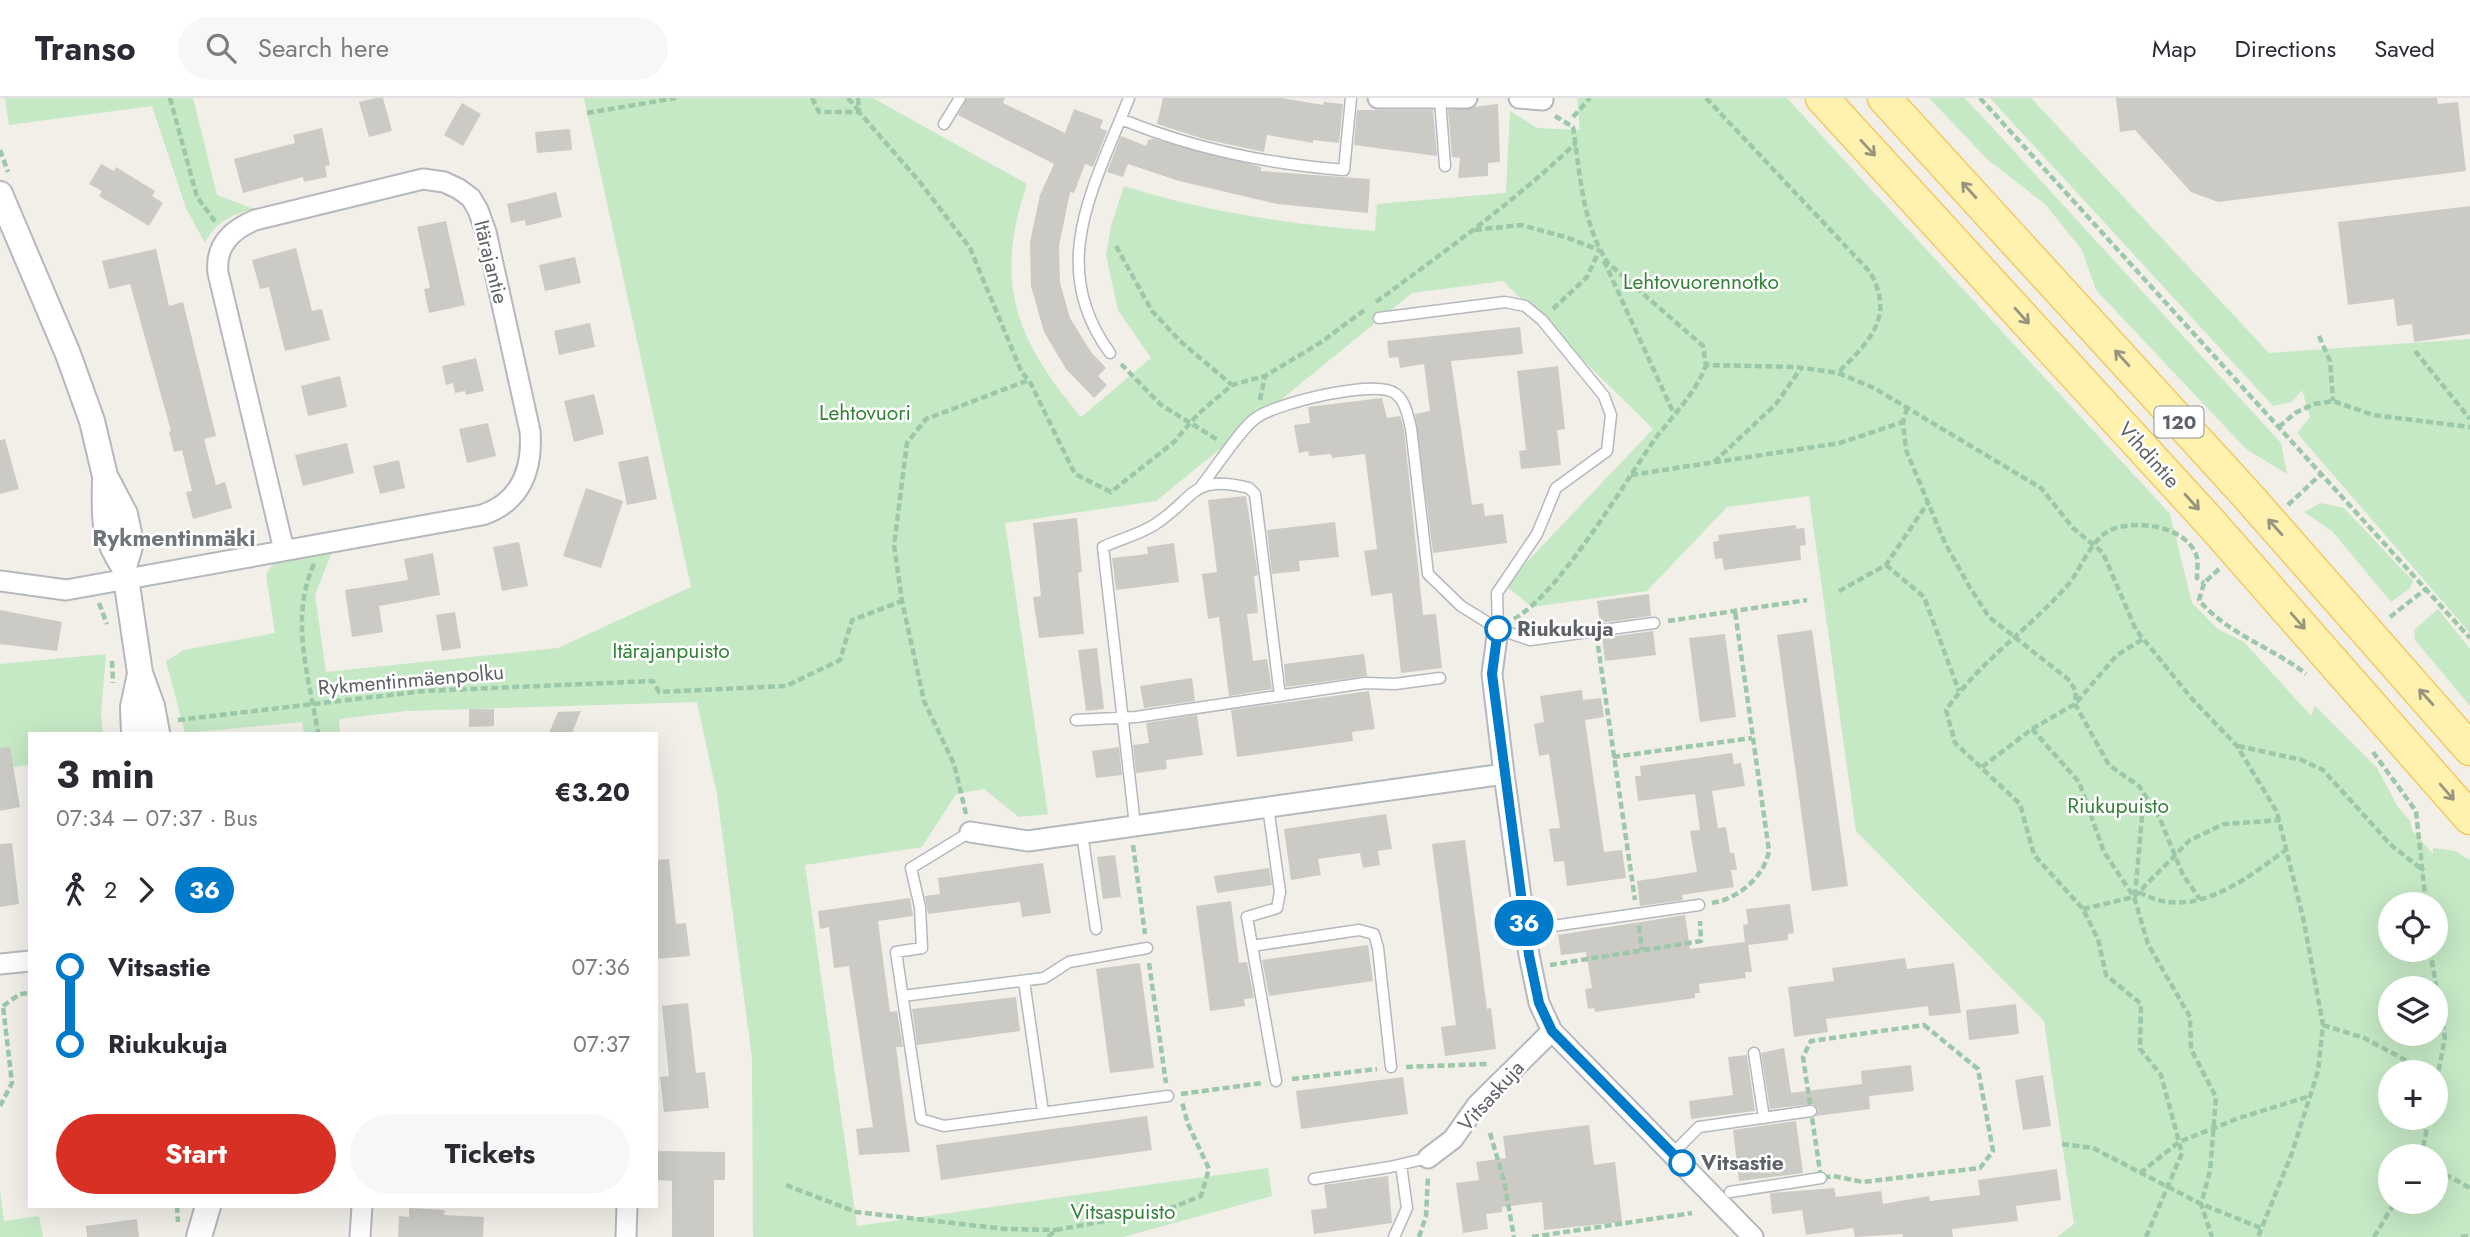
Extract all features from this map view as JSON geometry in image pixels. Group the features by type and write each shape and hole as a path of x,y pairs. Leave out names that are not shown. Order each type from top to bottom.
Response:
{"main road":[{"name":"Vihdintie","path":"1822,98 2253,569 2470,818"},
{"name":"120","path":"1884,98 2237,484 2470,749"}],"street":[{"path":"1378,98 1467,98"},
{"path":"1519,98 1543,100"},
{"name":"Itärajantie","path":"0,581 66,590 96,585 125,573 284,550 482,515 497,510 511,499 528,472 532,455 530,431 486,232 471,198 444,182 422,179 254,220 230,235 219,252 218,273 284,550"},
{"path":"0,194 68,354 92,421 105,476 107,533 110,547 125,573 140,673 152,706 165,727"},
{"path":"1498,629 1492,674 1525,930 1539,1003 1552,1031 1754,1237"},
{"path":"134,732 133,707 140,673"},
{"path":"970,832 1028,841 1504,774"},
{"path":"0,964 28,961"},
{"name":"Vitsaskuja","path":"1427,1158 1453,1139 1477,1105 1552,1031"},
{"path":"192,1208 199,1237"},
{"path":"199,1237 207,1208"},
{"path":"360,1237 362,1208"},
{"path":"626,1237 627,1208"}],"lane":[{"path":"944,124 960,98"},
{"path":"1110,353 1095,333 1081,296 1076,262 1088,207 1129,98"},
{"path":"1121,119 1150,131 1251,158 1345,170 1351,98"},
{"path":"1440,99 1445,166"},
{"path":"1379,318 1505,302 1525,306 1542,320 1604,396 1611,415 1607,451 1556,488 1537,534 1497,593 1498,629"},
{"path":"1135,825 1103,547 1155,524 1202,485 1255,418 1306,398 1383,387 1396,394 1405,407 1411,428 1428,574 1461,606 1498,629 1530,640 1654,623"},
{"path":"1202,485 1236,484 1250,488 1255,494 1280,696"},
{"path":"1076,720 1123,717 1365,683 1395,684 1440,678"},
{"path":"1268,807 1280,892 1277,908 1247,917 1276,1081"},
{"path":"970,832 911,868 920,907 922,948 896,951 921,1119 943,1126 1168,1096"},
{"path":"1082,833 1096,929"},
{"path":"1525,930 1699,905"},
{"path":"1252,946 1359,930 1374,934 1378,948 1391,1067"},
{"path":"902,996 1044,978 1069,961 1147,948"},
{"path":"1024,981 1042,1112"},
{"path":"1754,1053 1765,1118"},
{"path":"1673,1153 1699,1127 1811,1111"},
{"path":"1314,1179 1401,1165 1427,1158"},
{"path":"1394,1237 1407,1208 1401,1165"},
{"path":"1730,1192 1821,1178"}],"path":[{"path":"170,98 197,197 213,221"},
{"path":"587,113 676,98"},
{"path":"812,98 820,112 859,112"},
{"path":"848,98 919,181 970,248 1022,373 1029,380 1075,474 1111,492 1174,442 1198,414 1232,385 1265,376 1320,343 1474,230 1545,173 1576,143"},
{"path":"859,98 859,112"},
{"path":"1573,117 1590,98"},
{"path":"1706,98 1870,272 1878,287 1875,333 1838,373"},
{"path":"1980,98 2470,638"},
{"path":"1573,127 1588,221 1674,414"},
{"path":"1474,230 1521,225 1565,237 1600,251 1608,263 1703,346 1706,365 1700,383 1674,414 1566,567 1526,612"},
{"path":"1116,246 1152,311 1181,341 1232,385"},
{"path":"1542,320 1587,277 1600,251"},
{"path":"2319,336 2330,361 2333,401"},
{"path":"2415,351 2470,419"},
{"path":"1110,353 1161,405 1232,448"},
{"path":"1706,365 1801,368 1838,373 1874,388 2041,488 2073,528 2103,553 2136,630 2193,700 2237,746 2280,821 2323,1026 2318,1071 2292,1153 2258,1237"},
{"path":"1713,462 1776,404 1801,368"},
{"path":"1255,418 1265,376"},
{"path":"970,832 954,764 924,701 902,601 894,545 907,443 926,419 1029,380"},
{"path":"2279,427 2295,413 2314,404 2333,401 2373,415 2470,426"},
{"path":"1907,408 1903,422 1906,450 1945,543 1969,586 1989,617 2035,650 2068,679 2076,691 2075,704 2109,765 2139,786 2160,819 2175,856 2200,899"},
{"path":"1630,475 1840,443 1903,422"},
{"path":"2287,506 2320,474"},
{"path":"1839,591 1886,565 1929,500"},
{"path":"2146,1237 2170,1188 2182,1153 2161,1075 2140,1049 2141,1004 2106,975 2098,939 2083,909 2034,855 2020,804 1955,743 1946,710 1959,691 2012,636 2067,587 2094,545 2111,529 2145,525 2163,527 2189,543 2197,554 2197,578 2204,583"},
{"path":"316,561 301,599 300,625 318,732"},
{"path":"1886,565 1924,597 1959,691"},
{"path":"2220,568 2204,583 2199,600 2210,613 2232,630 2282,656 2313,682"},
{"path":"96,585 108,631"},
{"path":"2383,609 2391,618 2427,588"},
{"path":"1654,623 1807,600"},
{"name":"Rykmentinmäenpolku","path":"165,727 189,717 424,691 653,681 659,692 786,686 841,660 852,621 902,601"},
{"path":"1547,966 1701,941 1699,905 1726,901 1738,894 1767,860 1769,838 1735,611"},
{"path":"1595,631 1642,950"},
{"path":"1982,767 2032,729 2075,704 2117,655 2143,639"},
{"path":"112,652 113,691"},
{"path":"2032,729 2079,782 2104,852 2134,897 2148,944 2190,1017 2191,1049 2216,1097 2210,1171 2200,1205 2212,1237"},
{"path":"1613,757 1752,738"},
{"path":"2237,746 2302,760 2323,770 2391,845 2424,871"},
{"path":"2369,746 2416,811 2425,892"},
{"path":"2134,897 2144,794"},
{"path":"2083,909 2134,897 2190,840 2224,824 2280,821"},
{"path":"2139,892 2153,900 2185,903 2200,899 2223,892 2287,849"},
{"path":"2432,962 2445,1038 2440,1060"},
{"path":"0,1106 12,1083 1,1007 20,994 28,993"},
{"path":"1924,1025 1978,1069 1993,1151 1980,1168 1863,1182 1833,1176 1821,1178 1803,1057 1811,1041 1924,1025"},
{"path":"2323,1026 2364,1038 2405,1060"},
{"path":"786,1185 856,1212 1005,1229 1056,1230 1166,1210 1201,1196 1209,1169 1188,1124 1180,1094"},
{"path":"2140,1173 2179,1142 2310,1096"},
{"path":"1490,1133 1504,1181 1514,1237"},
{"path":"2062,1143 2092,1148 2200,1205 2262,1228"},
{"path":"1419,1237 1429,1192 1427,1158"},
{"path":"2448,1176 2470,1188"},
{"path":"1532,1237 1692,1213"},
{"path":"2374,1237 2388,1214"},
{"path":"1606,1227 1607,1237"},
{"path":"1048,1237 1056,1230"},
{"path":"2461,1237 2470,1236"}],"green space":[{"path":"5,98 193,98 217,195 254,209 225,220 214,229 205,243 186,208 152,106 9,125"},
{"path":"584,98 873,98 1027,184 1017,219 1012,251 1012,281 1017,309 1026,336 1040,362 1081,417 1151,358 1118,310 1106,255 1111,226 1124,186 1185,203 1248,216 1375,231 1377,204 1506,193 1510,111 1537,128 1580,130 1577,98 1787,98 2170,514 2192,603 2218,629 2244,642 2311,716 2315,706 2377,768 2398,807 2410,821 2412,830 2433,854 2433,848 2455,851 2470,860 2470,1237 2057,1237 2074,1224 2044,1021 1856,831 1809,496 1727,507 1647,591 1532,607 1505,585 1653,429 1503,281 1412,293 1156,501 1005,523 1048,814 1019,817 984,789 956,794 922,847 805,865 857,1226 1268,1168 1272,1196 1123,1237 753,1237 752,1058 717,795 697,702 407,711 339,719 340,732 304,732 302,722 185,732 166,661 184,650 275,633 266,574 275,561 332,552 315,595 326,672 558,648 691,587"},
{"path":"1929,98 1964,98 1979,113 2281,443 2287,474 2246,449 2096,290 2082,250 2045,204 1987,159"},
{"path":"1990,98 2031,98 2269,353 2470,339 2470,633 2297,433 2310,417 2302,390 2292,402 2273,406"},
{"path":"2321,503 2344,508 2413,581 2410,588 2391,602 2332,531 2304,512"},
{"path":"2438,609 2470,649 2470,706 2415,640 2414,630"},
{"path":"106,654 101,713 103,732 28,732 28,765 0,769 0,664"},
{"path":"0,1189 4,1221 39,1216 43,1237 0,1237"}],"building":[{"path":"383,98 392,131 369,137 359,102"},
{"path":"967,98 1005,98 1003,103 1065,133 1074,109 1103,120 1100,128 1107,131 1093,167 1085,164 1074,193 1070,192 1059,246 1060,283 1070,318 1091,352 1106,368 1098,376 1107,385 1094,398 1066,369 1044,332 1031,286 1030,242 1040,195 1054,164 958,115"},
{"path":"1163,98 1282,98 1323,105 1324,102 1343,104 1339,143 1313,140 1313,143 1267,135 1264,152 1204,139 1157,124"},
{"path":"2116,98 2437,98 2438,104 2458,102 2466,171 2218,202 2191,192 2135,130 2120,132"},
{"path":"462,103 481,114 463,146 444,135"},
{"path":"1498,104 1500,162 1488,163 1488,176 1458,178 1460,158 1452,157 1448,110"},
{"path":"1357,110 1433,110 1437,156 1354,145"},
{"path":"322,128 330,165 325,166 327,177 304,182 303,177 243,193 234,159 295,143 293,135"},
{"path":"570,129 572,150 537,153 535,132"},
{"path":"1121,136 1146,146 1148,140 1153,139 1261,167 1261,171 1370,179 1368,213 1277,204 1179,181 1128,164 1123,177 1107,172"},
{"path":"101,164 114,171 116,167 155,191 152,196 163,203 149,226 99,196 102,191 89,184"},
{"path":"556,192 562,217 526,226 525,220 511,223 507,204"},
{"path":"2470,206 2470,334 2414,342 2412,324 2397,326 2394,299 2348,305 2338,222"},
{"path":"446,221 465,305 429,313 424,289 430,288 417,227"},
{"path":"296,248 312,311 322,309 330,340 285,351 269,287 260,289 252,260"},
{"path":"156,249 169,306 183,302 216,436 204,439 216,485 225,482 232,508 193,519 186,492 192,491 182,450 174,452 169,432 171,431 130,284 109,289 102,261"},
{"path":"575,257 581,283 545,291 539,265"},
{"path":"590,323 595,347 559,355 554,331"},
{"path":"1520,327 1523,354 1451,361 1472,505 1483,503 1485,516 1503,514 1507,543 1433,553 1415,414 1430,411 1424,364 1400,368 1398,357 1389,358 1387,341"},
{"path":"476,358 484,391 466,395 465,391 455,393 453,383 446,385 442,366"},
{"path":"1558,366 1565,429 1557,430 1561,465 1521,469 1519,451 1526,450 1517,371"},
{"path":"340,376 347,407 308,416 301,386"},
{"path":"594,394 604,434 574,442 564,401"},
{"path":"1382,398 1387,418 1400,416 1404,429 1423,615 1436,614 1442,668 1401,673 1392,593 1371,596 1364,551 1377,549 1365,454 1332,458 1331,454 1309,456 1308,451 1299,453 1294,425 1310,423 1308,407"},
{"path":"488,423 496,456 467,463 459,429"},
{"path":"5,439 19,489 0,494 0,440"},
{"path":"347,443 354,473 303,486 295,455"},
{"path":"648,456 657,499 627,505 618,462"},
{"path":"399,460 405,488 380,494 373,466"},
{"path":"586,488 623,501 601,568 563,556"},
{"path":"1246,496 1258,575 1254,576 1258,613 1247,614 1253,661 1267,659 1272,689 1229,696 1219,617 1208,619 1202,574 1217,572 1208,500"},
{"path":"1077,518 1082,572 1078,573 1084,634 1039,638 1033,597 1041,596 1033,523"},
{"path":"1335,522 1339,557 1299,561 1300,571 1272,574 1267,530"},
{"path":"1796,525 1796,529 1804,528 1806,545 1800,546 1801,560 1724,570 1722,558 1715,559 1713,542 1719,541 1718,535"},
{"path":"519,542 528,586 502,591 493,547"},
{"path":"1174,543 1179,582 1116,590 1112,558 1148,554 1147,547"},
{"path":"433,553 440,595 379,606 383,632 352,637 345,590 408,580 404,559"},
{"path":"1649,594 1651,616 1600,623 1597,601"},
{"path":"0,610 62,622 57,651 0,644"},
{"path":"455,612 461,648 442,651 436,615"},
{"path":"1812,630 1848,886 1812,891 1777,635"},
{"path":"1653,631 1656,655 1605,661 1602,638"},
{"path":"1725,634 1736,717 1700,722 1689,638"},
{"path":"1097,648 1104,709 1086,711 1078,650"},
{"path":"1364,654 1367,676 1286,687 1284,664"},
{"path":"1192,678 1195,701 1144,708 1140,686"},
{"path":"1582,690 1583,700 1601,698 1604,717 1585,720 1604,852 1622,850 1626,878 1567,886 1564,861 1554,862 1549,829 1560,828 1549,754 1539,756 1534,724 1544,722 1540,696"},
{"path":"1369,691 1375,729 1352,732 1353,741 1237,757 1231,710"},
{"path":"469,709 494,709 494,726 469,727"},
{"path":"581,711 572,732 549,732 558,712"},
{"path":"1197,715 1203,755 1166,760 1167,769 1136,773 1133,745 1149,743 1146,723"},
{"path":"10,747 20,807 0,811 0,748"},
{"path":"1119,747 1122,775 1096,778 1092,751"},
{"path":"1732,753 1734,764 1741,763 1745,786 1712,791 1718,828 1726,827 1730,853 1734,853 1737,870 1731,870 1734,887 1682,895 1683,900 1640,906 1637,881 1697,872 1690,831 1700,830 1695,794 1638,801 1635,776 1641,776 1640,766"},
{"path":"1386,814 1392,849 1378,851 1380,865 1363,868 1360,853 1318,859 1321,875 1291,880 1284,829"},
{"path":"1465,840 1487,1009 1491,1008 1496,1049 1445,1056 1441,1027 1456,1025 1432,844"},
{"path":"12,843 19,904 0,907 0,844"},
{"path":"1115,855 1121,897 1103,899 1097,857"},
{"path":"669,859 676,924 686,923 690,956 658,959 658,860"},
{"path":"1043,863 1051,913 1022,917 1020,902 928,914 925,896 940,894 938,878"},
{"path":"1269,868 1272,885 1217,893 1214,876"},
{"path":"910,898 913,916 878,921 890,1012 897,1011 903,1047 896,1047 910,1152 859,1155 856,1129 873,1127 849,966 834,968 829,927 820,929 818,911"},
{"path":"1231,901 1239,963 1247,962 1254,998 1244,999 1245,1006 1210,1011 1196,906"},
{"path":"1790,904 1794,933 1788,934 1788,940 1748,945 1752,972 1745,972 1746,978 1699,984 1700,993 1695,993 1695,998 1595,1012 1594,1008 1588,1009 1585,989 1592,988 1586,952 1561,955 1558,935 1685,915 1690,949 1745,942 1743,925 1748,924 1746,909"},
{"path":"1368,945 1373,981 1269,996 1262,960"},
{"path":"1905,958 1907,969 1954,963 1961,1013 1929,1016 1928,1006 1826,1019 1828,1032 1794,1037 1788,987 1834,981 1832,968"},
{"path":"1140,963 1154,1068 1110,1073 1096,969"},
{"path":"1016,997 1020,1031 917,1045 912,1009"},
{"path":"688,1003 696,1073 705,1072 709,1108 664,1112 660,1077 669,1076 662,1006"},
{"path":"2016,1004 2019,1034 1969,1040 1966,1010"},
{"path":"1784,1048 1791,1093 1862,1084 1861,1071 1911,1065 1914,1091 1869,1096 1870,1109 1816,1116 1818,1109 1813,1104 1770,1109 1761,1053"},
{"path":"1747,1055 1755,1111 1691,1119 1689,1101 1733,1095 1728,1057"},
{"path":"2043,1075 2051,1126 2023,1130 2015,1080"},
{"path":"1403,1077 1408,1114 1301,1129 1296,1091"},
{"path":"1147,1116 1152,1150 941,1180 936,1145"},
{"path":"1796,1121 1803,1173 1739,1181 1733,1130"},
{"path":"1589,1125 1594,1165 1615,1162 1622,1222 1544,1230 1542,1202 1502,1207 1502,1212 1486,1214 1488,1229 1463,1233 1456,1183 1479,1180 1476,1162 1506,1158 1503,1136"},
{"path":"658,1151 725,1152 725,1180 714,1180 714,1237 672,1237 672,1181 658,1180"},
{"path":"2057,1169 2061,1200 2016,1206 2018,1221 1952,1229 1953,1237 1903,1237 1902,1234 1855,1237 1853,1228 1806,1235 1802,1210 1772,1214 1770,1193 1834,1188 1836,1197 1881,1191 1883,1204 1929,1196 1930,1201 1980,1195 1978,1180"},
{"path":"1388,1176 1392,1223 1314,1234 1311,1210 1327,1208 1324,1185"},
{"path":"409,1208 445,1210 444,1215 484,1217 483,1237 398,1237 399,1216 409,1217"},
{"path":"137,1219 139,1237 87,1237 86,1226"}],"bus line":[{"name":"36","path":"1498,629 1492,674 1529,955 1539,1003 1552,1031 1682,1163"}],"place":[{"name":"Riukukuja","path":"1498,629"},
{"name":"Vitsastie","path":"1682,1163"}],"district":[{"name":"Rykmentinmäki","path":"174,538"}],"park label":[{"name":"Lehtovuorennotko","path":"1701,282"},
{"name":"Lehtovuori","path":"865,413"},
{"name":"Itärajanpuisto","path":"671,651"},
{"name":"Riukupuisto","path":"2118,806"},
{"name":"Vitsaspuisto","path":"1123,1212"}]}
